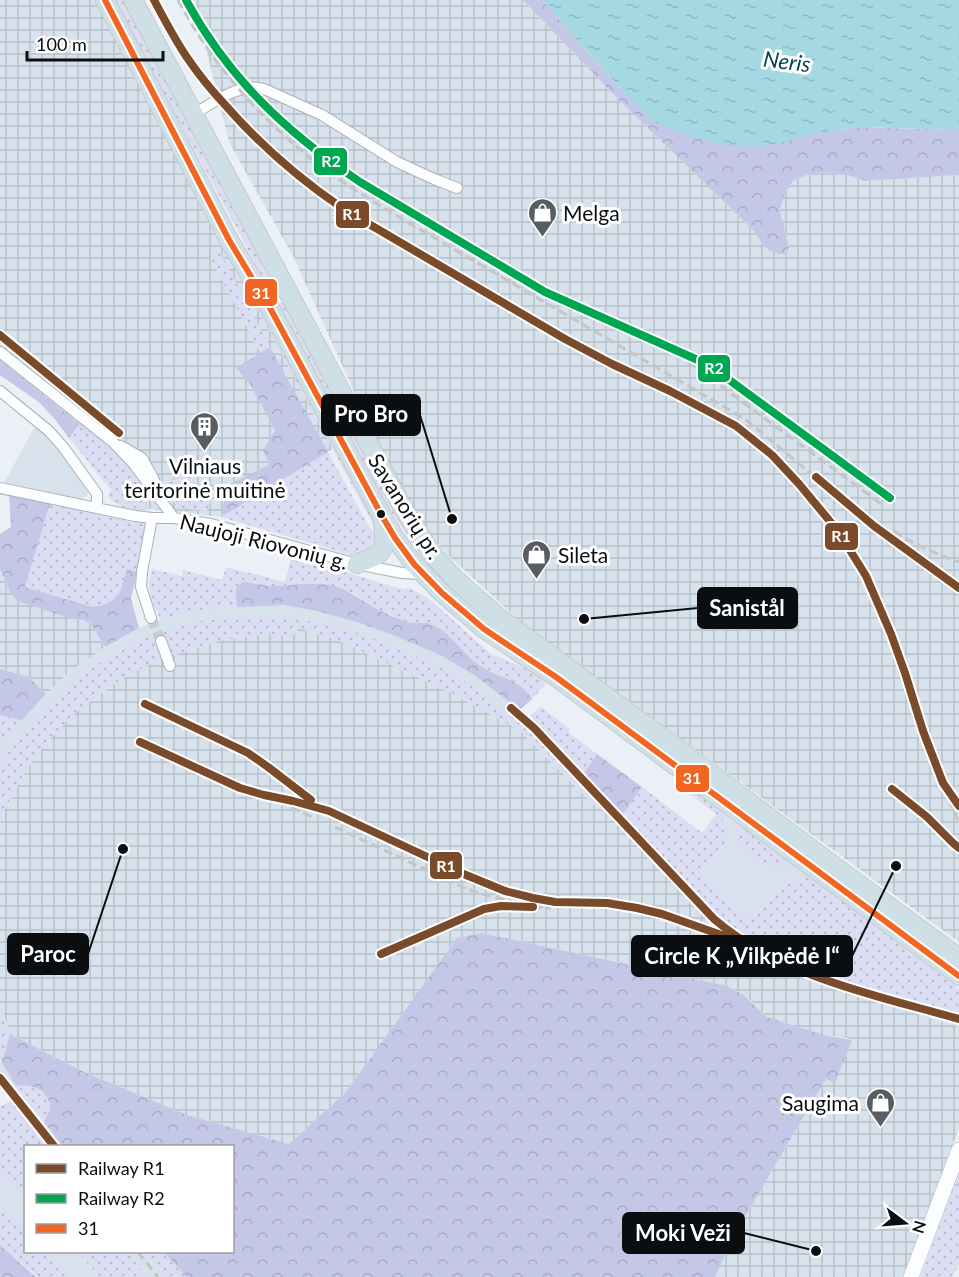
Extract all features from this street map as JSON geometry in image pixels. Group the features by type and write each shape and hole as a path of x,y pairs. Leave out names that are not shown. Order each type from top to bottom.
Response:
{"highway":[{"name":"Savanorių pr.","path":"105,0 230,240 270,308 382,516 404,551 423,574 484,629 556,677 959,976"},
{"name":"Savanorių pr.","path":"133,0 403,508 430,551 456,580 506,623 959,958"},
{"path":"270,308 272,297 275,294 289,294"},
{"path":"357,564 376,556 382,550 385,540 382,516"},
{"path":"423,574 444,567"}],"main road":[{"path":"911,1277 959,1150"}],"street":[{"path":"193,114 219,99 246,88 264,89 322,115 397,162 457,188"},
{"path":"0,352 112,442 142,458 154,480 160,498 174,518"},
{"path":"0,391 49,431 64,448 97,494 97,507"},
{"name":"Naujoji Riovonių g.","path":"0,488 135,516 174,518 211,524 357,564 402,573 423,574"},
{"path":"151,618 141,587 152,518"},
{"path":"160,641 170,666"}],"shaded area":[{"path":"0,0 96,0 337,446 221,517 151,509 132,511 112,501 108,495 111,490 54,418 39,402 0,375"},
{"path":"114,0 126,0 276,286 275,289 269,289"},
{"path":"194,0 523,0 617,98 753,230 767,250 789,248 780,211 784,195 793,181 807,175 823,173 847,175 865,181 959,175 959,942 520,621 450,557 426,531 379,447 294,258 229,142"},
{"path":"229,250 377,520 377,526 374,526 227,252"},
{"path":"220,252 270,347 260,353 210,257"},
{"path":"283,301 415,541 412,543 382,501 278,305"},
{"path":"79,424 118,454 127,464 140,481 149,499 146,508 130,509 120,506 111,499 108,495 111,490 69,438"},
{"path":"35,426 60,452 88,492 87,496 81,499 4,483"},
{"path":"328,452 377,538 367,550 351,555 221,517"},
{"path":"188,472 200,493 205,490 207,494 211,492 213,486 216,485 207,511 180,506 171,499 162,486"},
{"path":"50,504 147,524 137,572 127,569 118,595 109,603 93,607 25,587"},
{"path":"292,556 388,585 409,588 428,598 490,653 529,670 546,683 532,699 520,686 477,664 435,626 424,622 412,624 379,610 353,593 332,586 321,584 271,586 243,582 236,590 237,607 206,609 160,619 151,600 149,588 152,569 182,576 183,570 222,580 226,567 285,582"},
{"path":"0,569 10,592 73,619 84,620 91,624 105,647 69,672 46,694 29,677 0,669"},
{"path":"284,605 360,623 440,655 474,675 528,717 727,924 770,951 882,992 959,1016 959,1027 729,954 717,927 530,730 490,698 449,671 349,630 285,617 259,616 208,620 143,640 122,649 94,666 57,695 36,716 0,765 0,750 22,720 69,672 105,647 160,619 206,609"},
{"path":"259,616 285,617 349,630 449,671 490,698 530,730 608,812 596,807 518,729 453,694 340,641 299,628 291,638 269,633 223,640 160,659 118,681 76,712 46,743 25,772 0,823 1,763 37,715 73,681 115,654 160,633 208,620"},
{"path":"299,628 340,641 453,694 518,729 596,807 608,812 717,927 729,954 959,1027 959,1128 903,1277 715,1277 736,1232 826,1079 835,1082 852,1040 824,1035 767,1017 745,995 727,986 482,933 457,938 345,1093 289,1144 187,1115 82,1071 10,1034 0,1003 0,823 25,772 46,743 76,712 118,681 160,659 223,640 269,633 291,637"},
{"path":"541,707 597,754 584,773 528,717"},
{"path":"0,715 22,720 0,750"},
{"path":"683,783 722,813 726,843 700,872 738,912 749,917 755,915 787,885 809,876 959,989 959,1016 820,972 770,951 727,924 623,814 642,787 702,833 716,814 680,787"},
{"path":"722,813 809,876 787,885 755,915 749,917 738,912 700,872 726,843"},
{"path":"736,822 793,865 772,866 752,855 739,842"},
{"path":"0,1003 10,1034 2,1063 0,1060"},
{"path":"0,1060 16,1086 61,1145 45,1145 0,1085"},
{"path":"28,1084 43,1092 50,1103 51,1107 44,1122 16,1086"},
{"path":"12,1101 45,1145 24,1145 24,1196 0,1173 0,1106"},
{"path":"959,1171 959,1265 952,1277 921,1277"},
{"path":"0,1173 24,1196 24,1226 0,1203"},
{"path":"0,1203 24,1226 24,1253 51,1253 73,1277 38,1277 0,1245"},
{"path":"51,1253 78,1253 100,1277 73,1277"},
{"path":"78,1253 128,1253 147,1277 100,1277"},
{"path":"128,1253 145,1253 165,1277 147,1277"},
{"path":"145,1253 165,1253 186,1277 165,1277"}],"green space":[{"path":"523,0 543,0 625,93 821,133 856,127 959,130 959,175 865,181 847,175 823,173 807,175 793,181 784,195 780,211 789,248 786,254 774,253 766,248 753,230 617,98"},
{"path":"270,347 328,452 221,517 227,486 270,464 263,451 275,430 250,384 236,368"},
{"path":"0,360 79,424 69,438 39,402 0,375"},
{"path":"9,496 50,504 25,587 93,607 109,603 118,595 127,569 137,572 131,599 139,628 105,647 91,624 84,620 73,619 23,603 15,598 0,569 0,534 11,527"},
{"path":"243,582 270,586 330,585 349,592 394,617 411,623 431,624 447,634 479,665 514,682 532,699 520,710 474,675 440,655 360,623 284,605 237,607 236,589"},
{"path":"0,669 29,677 46,694 22,720 0,715"},
{"path":"597,754 642,787 623,814 584,773"},
{"path":"482,933 727,986 744,995 767,1017 824,1035 852,1040 835,1083 826,1079 736,1232 715,1277 186,1277 165,1253 234,1253 234,1145 61,1145 44,1122 51,1107 46,1096 34,1087 16,1086 2,1063 10,1034 82,1071 187,1115 289,1144 345,1093 457,938"},
{"path":"0,1245 36,1277 0,1277"}],"water":[{"name":"Neris","path":"543,0 959,0 959,130 856,127 757,148 715,143 676,132 658,124 625,93"}],"tunnel":[{"path":"151,618 161,641"}],"railway":[{"path":"154,0 182,49 211,89 268,149 312,187 345,210 565,339 736,426 772,455 838,531 866,576 891,634 943,783 959,806"},
{"path":"178,0 202,41 245,97 278,130 321,167 402,219 745,419 874,526 959,588"},
{"path":"284,124 331,163 360,182 545,292 709,365 890,498"},
{"path":"0,335 119,433"},
{"path":"688,362 884,506"},
{"path":"894,531 926,549 959,562"},
{"path":"145,704 248,753 316,803"},
{"path":"511,708 534,728 714,919 736,936"},
{"path":"140,742 240,788 329,811 505,891 555,902 607,903 637,908 662,914 763,952"},
{"path":"892,789 927,817 959,848"},
{"path":"949,800 959,822"},
{"path":"291,807 312,817"},
{"path":"335,827 469,890 511,902"},
{"path":"381,954 484,909 501,906 551,908"},
{"path":"757,949 803,972 959,1019"},
{"path":"0,1078 53,1145"},
{"path":"139,1253 158,1277"}],"rail line":[{"name":"R1","path":"154,0 182,49 211,89 268,149 312,187 345,210 565,339 736,426 772,455 838,531 866,576 891,634 943,783 959,806"},
{"name":"R2","path":"186,0 221,55 240,79 284,123 333,163 360,182 545,292 709,365 890,498"},
{"name":"R1","path":"0,335 119,433"},
{"name":"R1","path":"816,477 874,526 959,588"},
{"name":"R1","path":"145,704 248,753 311,800"},
{"name":"R1","path":"511,708 534,728 714,919 741,939 769,956 830,982 959,1019"},
{"name":"R1","path":"140,742 240,788 329,811 505,891 555,902 607,903 637,908 662,914 763,952"},
{"name":"R1","path":"892,789 927,817 959,848"},
{"name":"R1","path":"381,954 484,909 501,906 533,907"},
{"name":"R1","path":"0,1078 53,1145"}],"transit line":[{"name":"31","path":"105,0 229,240 270,308 382,516 414,564 442,593 484,629 556,677 959,976"}],"place":[{"name":"Melga","path":"542,238"},
{"name":"Vilniaus teritorinė muitinė","path":"205,452"},
{"name":"Pro Bro","path":"452,519"},
{"name":"Sileta","path":"537,580"},
{"name":"Sanistål","path":"584,619"},
{"name":"Paroc","path":"123,849"},
{"name":"Circle K „Vilkpėdė I“","path":"896,866"},
{"name":"Saugima","path":"880,1128"},
{"name":"Moki Veži","path":"816,1251"}]}
